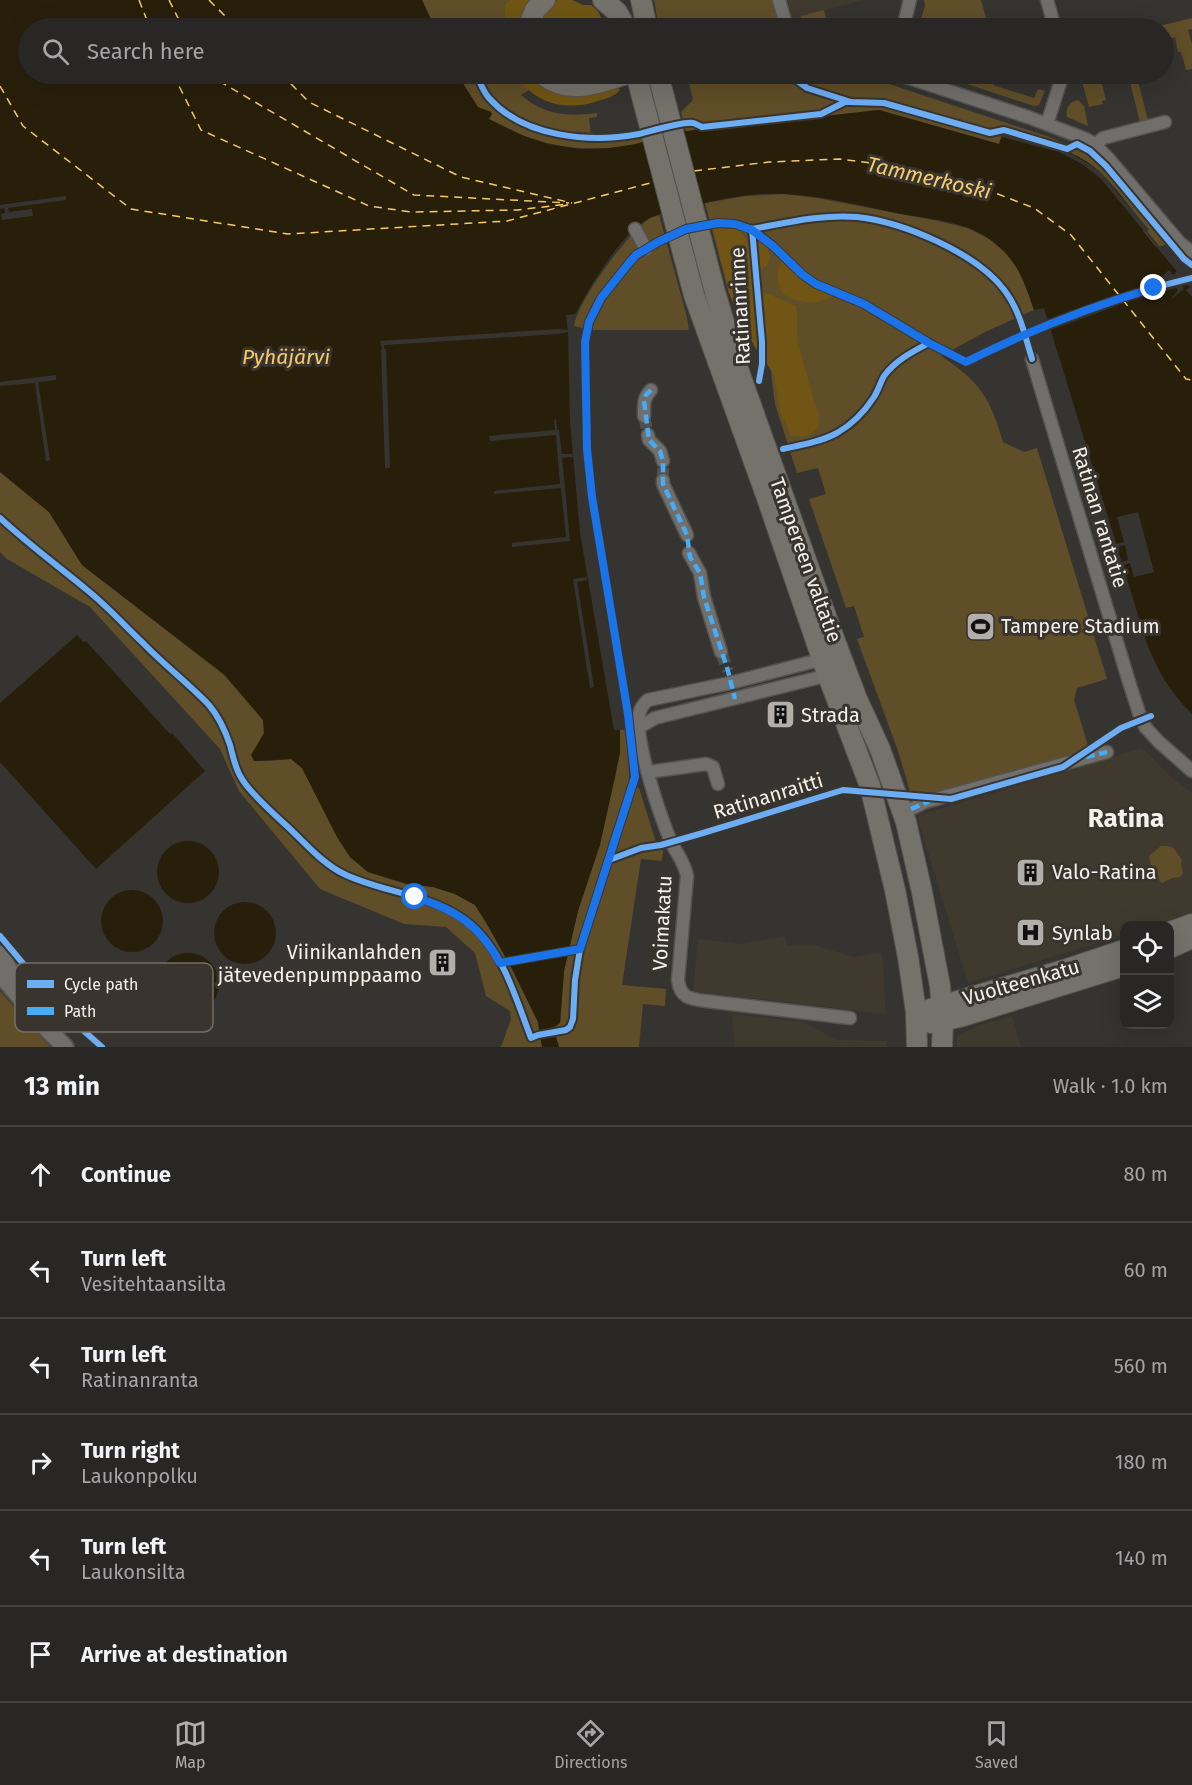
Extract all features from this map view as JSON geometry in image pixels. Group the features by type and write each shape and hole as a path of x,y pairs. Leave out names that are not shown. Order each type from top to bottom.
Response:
{"main road":[{"path":"532,18 535,10 545,0"},
{"path":"603,0 617,12 620,18"},
{"path":"622,0 624,18"},
{"path":"641,0 644,18"},
{"path":"560,84 576,87 593,84"},
{"name":"Tampereen valtatie","path":"639,84 690,281 834,665 856,699 880,749 906,822 922,892 943,1013 942,1047"},
{"name":"Tampereen valtatie","path":"661,84 737,366 834,665 870,786 904,935 916,1019 917,1047"},
{"path":"1174,931 1192,924"},
{"path":"1174,946 1192,938"},
{"name":"Vuolteenkatu","path":"943,1013 1120,952"},
{"path":"0,954 15,984"},
{"name":"Vuolteenkatu","path":"916,1019 1120,967"},
{"path":"0,974 15,990"},
{"path":"50,1032 65,1047"}],"street":[{"path":"779,0 784,18"},
{"path":"1047,0 1052,18"},
{"path":"927,84 1078,135 1095,145 1114,164 1180,243 1192,252"},
{"path":"1047,124 1060,84"},
{"path":"1095,145 1103,138 1165,122"},
{"path":"635,229 646,249"},
{"name":"Ratinan rantatie","path":"1032,359 1142,719 1153,736 1192,771"},
{"path":"644,416 644,401 651,390"},
{"path":"648,435 649,440 660,452 663,461"},
{"path":"663,480 687,535"},
{"path":"689,553 700,573 704,597 721,652"},
{"path":"638,728 639,713 648,700 729,677 834,665"},
{"path":"638,728 655,718 735,699 834,665"},
{"path":"729,677 735,699"},
{"name":"Voimakatu","path":"638,728 648,772 671,842 684,865 687,876 678,980 681,993 687,998 706,1001 850,1018"},
{"path":"911,809 925,802 1107,752"},
{"path":"648,772 706,764 713,767 718,783"}],"shaded area":[{"path":"422,0 521,0 508,18 430,18"},
{"path":"511,0 533,0 524,18 505,18 505,5"},
{"path":"557,0 572,0 583,5 591,5 598,11 601,18 539,18"},
{"path":"654,0 773,0 777,18 657,18"},
{"path":"786,0 864,0 799,18 792,18"},
{"path":"924,0 981,0 986,18 921,18 925,6"},
{"path":"824,10 826,18 800,18"},
{"path":"1192,18 1192,29 1188,30 1192,44 1192,69 1186,70 1181,52 1178,52 1174,37 1174,22"},
{"path":"463,84 523,84 529,90 521,95 547,111 576,115 597,113 597,117 589,118 591,136 567,134 545,128 502,107 499,109 531,128 567,138 604,140 641,136 643,142 594,149 561,146 530,138 501,126 489,119 475,104"},
{"path":"554,84 585,94 620,89 614,95 588,104 564,105 542,99 523,85"},
{"path":"689,84 889,84 1082,150 1098,161 1170,244 1156,247 1143,231 1002,137 999,144 879,110 686,132 681,112 693,100"},
{"path":"967,84 993,84 1034,98 1038,89 1045,91 1039,105 1034,106"},
{"path":"1083,84 1102,84 1106,100 1102,101 1103,104 1089,107"},
{"path":"1130,84 1139,84 1148,120 1140,122"},
{"path":"1078,100 1084,106 1088,126 1067,117 1069,106"},
{"path":"784,194 817,198 968,228 991,240 1007,254 1023,277 1034,310 987,331 941,356 965,374 982,392 993,413 1003,442 1024,452 1037,448 1107,679 1077,688 1074,700 1090,752 944,794 911,795 898,751 857,639 864,637 854,606 846,608 809,499 826,494 818,468 797,473 775,404 761,293 749,290 729,294 705,203 746,196"},
{"path":"659,215 689,330 591,330 574,326 584,300 617,252 650,218"},
{"path":"724,226 743,234 748,242 753,261 755,293 766,293 796,306 797,339 819,413 818,428 807,436 791,436 780,411 774,374 754,346 730,296 713,228"},
{"path":"764,242 768,249 769,260 762,269 758,266 757,244"},
{"path":"781,261 805,281 832,296 815,302 788,297 781,290 778,282"},
{"path":"0,472 49,512 82,565 224,675 263,720 264,733 254,761 291,759 302,768 337,837 350,857 368,872 407,884 433,887 455,894 475,905 513,971 538,1022 542,1047 501,1047 511,1019 510,1011 486,996 475,953 446,927 404,924 320,889 239,791 220,749 90,607 7,559 0,552"},
{"path":"628,729 629,784 639,788 656,842 663,851 662,861 641,859 622,985 666,989 665,1006 643,1004 639,1047 559,1047 553,1028 560,1023 564,971 615,777 620,752 620,730"},
{"name":"Valo-Ratina","path":"1142,748 1173,779 1192,793 1192,915 1171,921 1120,921 1120,936 968,983 917,816"},
{"path":"1161,846 1170,846 1174,849 1182,860 1183,873 1180,877 1162,883 1158,879 1157,871 1152,871 1149,856"},
{"path":"785,936 787,946 813,945 854,957 882,953 886,1014 693,991 698,939 743,944"},
{"path":"0,991 15,1008 15,1032 37,1032 50,1047 0,1047"},
{"path":"732,1014 803,1022 836,1040 887,1041 886,1047 735,1047"},
{"path":"1012,1016 1021,1047 956,1047 957,1036 976,1027"}],"water":[{"name":"Pyhäjärvi","path":"0,0 422,0 430,18 18,18 18,84 463,84 478,107 491,112 489,119 524,136 548,144 579,149 636,144 686,131 879,110 999,144 1003,132 1056,147 1080,158 1092,165 1114,187 1147,228 1143,231 1190,287 1186,290 1192,297 1192,714 1165,680 1146,641 1044,308 1034,310 1019,272 1001,249 972,229 961,225 799,195 760,194 737,197 670,211 650,218 639,225 618,247 575,314 566,315 570,421 580,533 614,730 620,730 620,752 600,845 578,911 564,971 560,1023 553,1028 559,1047 542,1047 538,1022 513,971 475,905 455,894 433,887 407,884 368,872 350,857 337,837 302,768 291,759 254,761 251,755 264,733 263,720 225,675 82,565 49,512 0,472"},
{"path":"77,635 83,642 86,641 205,771 96,869 0,762 0,703"},
{"path":"188,841 200,843 210,850 217,860 219,872 217,884 210,894 200,901 188,903 176,901 166,894 159,884 157,872 159,860 166,850 176,843"},
{"path":"132,890 144,892 154,899 161,909 163,921 161,933 154,943 144,950 132,952 120,950 110,943 103,933 101,921 103,909 110,899 120,892"},
{"path":"245,902 257,904 267,911 274,921 276,933 274,945 267,955 257,962 245,964 233,962 223,955 216,945 214,933 216,921 223,911 233,904"},
{"path":"188,953 200,955 210,962 165,963 176,955"},
{"path":"213,966 218,978 217,996 213,1002"}],"pier":[{"path":"1003,132 1060,148 1094,167 1149,230 1147,231 1192,286 1183,286 1184,289 1171,299 1178,290 1176,288 1124,303 1048,331 1045,320 1156,282 1169,270 1173,275 1177,271 1101,179 1091,171 1059,152 1002,137"},
{"path":"66,196 66,200 8,208 9,212 32,209 33,216 2,220 1,214 5,213 4,208 0,209 0,205"},
{"path":"568,330 568,332 384,345 386,349 390,468 385,468 380,341"},
{"path":"56,375 56,380 38,382 50,460 46,461 35,383 0,386 0,382"},
{"path":"556,419 562,454 572,454 573,457 562,458 570,541 512,547 512,543 566,537 561,488 494,494 494,491 560,484 556,435 490,441 489,436 555,430 554,420"},
{"path":"1138,512 1154,572 1134,577 1130,563 1120,566 1119,563 1128,560 1125,545 1114,548 1113,545 1124,542 1117,517"},
{"path":"587,577 587,580 577,582 594,687 590,688 573,579"}],"ferry route":[{"path":"139,0 146,18"},
{"path":"169,0 178,18"},
{"path":"209,0 227,18"},
{"path":"178,84 201,130 369,206 411,212 518,210 567,204"},
{"path":"224,84 414,195 569,203"},
{"path":"291,84 309,102 461,177 572,203"},
{"path":"0,86 23,126 131,209 288,234 507,221 654,182"},
{"path":"694,171 769,162 840,159 902,167 990,191 1034,208 1071,235 1186,379 1192,380"}],"tunnel":[{"path":"644,416 648,435"},
{"path":"663,461 663,480"},
{"path":"721,652 728,671"}],"marked path":[{"path":"651,390 644,401 649,440 660,451 663,461 663,484 687,535 690,557 700,573 704,597 735,699"},
{"path":"1086,757 1107,752"},
{"path":"911,809 930,801"}],"cycle path":[{"path":"481,84 489,98 520,122 559,134 600,138 639,134 689,123 702,127 821,114 845,102 851,102"},
{"path":"802,84 807,88 851,102 884,103 990,133 1004,130 1067,149 1077,144 1090,151 1106,166 1184,259 1192,265"},
{"path":"752,229 844,216 896,225 938,242 977,264 1005,291 1018,315 1032,359"},
{"path":"0,518 102,602 209,705 224,729 234,762 246,785 322,859 336,870 361,881 414,896 448,909 477,930 487,941 503,967 531,1038 566,1030 570,1027 573,1019 575,980 580,949 635,777 628,714 591,489 587,449 585,342 589,322 601,298 629,263 636,255 686,229 718,223 735,224 752,229 816,284 864,304 966,362 1021,336 1076,314 1133,294 1192,278"},
{"name":"Ratinanrinne","path":"752,229 762,342 759,381"},
{"path":"783,449 824,439 847,426 870,402 889,370 905,357 929,343"},
{"name":"Ratinanraitti","path":"609,860 641,848 703,833 843,790 951,799 1063,767 1121,728 1151,716"},
{"path":"0,936 23,963"},
{"path":"500,963 580,949"},
{"path":"85,1032 102,1047"}],"place":[{"name":"Tampere Stadium","path":"980,626"},
{"name":"Strada","path":"780,715"},
{"name":"Valo-Ratina","path":"1031,872"},
{"name":"Synlab","path":"1031,933"},
{"name":"Viinikanlahden jätevedenpumppaamo","path":"443,963"}],"district":[{"name":"Ratina","path":"1126,818"}],"route":[{"path":"415,897 452,911 467,921 481,935 500,963 580,949 635,777 628,714 591,489 587,449 585,342 589,322 601,298 636,255 686,229 718,223 735,224 752,230 816,284 864,304 966,362 1012,339 1078,312 1154,288"}],"water label":[{"name":"Tammerkoski","path":"929,178"}]}
